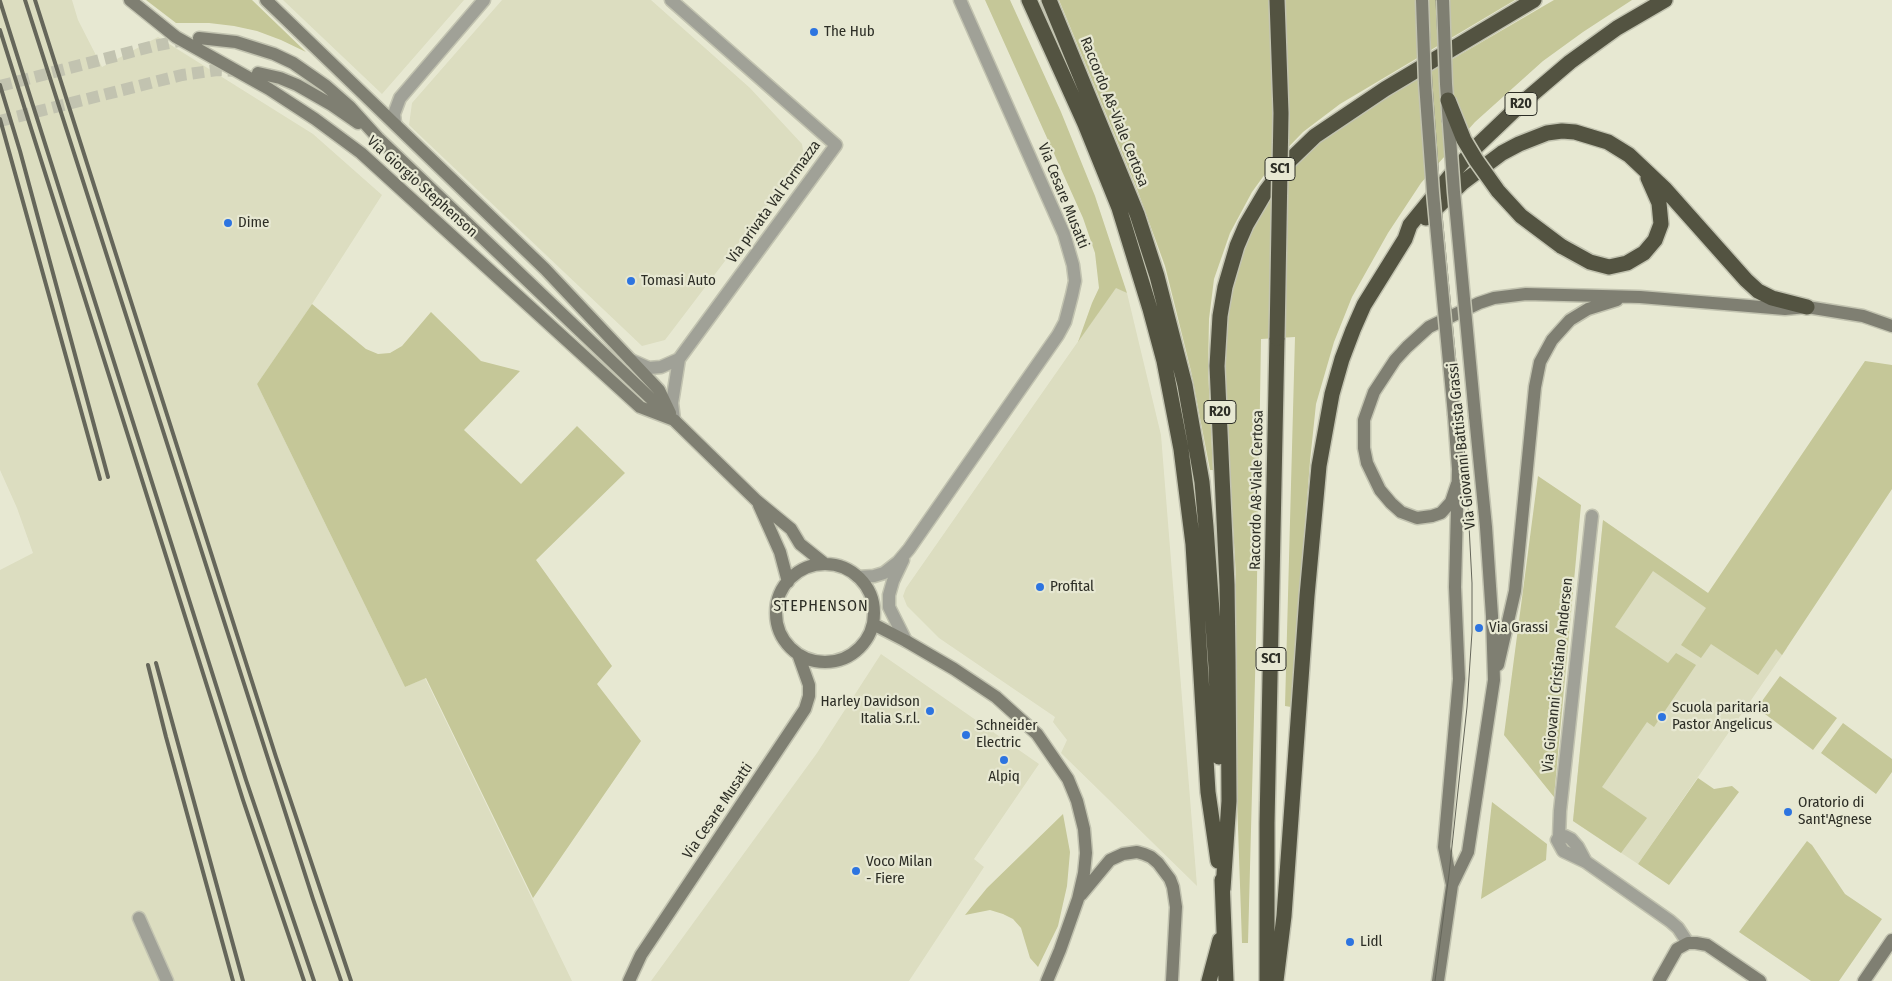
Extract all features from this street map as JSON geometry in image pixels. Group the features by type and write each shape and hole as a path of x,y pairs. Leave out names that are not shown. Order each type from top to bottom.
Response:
{"highway":[{"path":"1029,0 1085,124 1118,208 1150,309 1164,361 1181,449 1190,515 1208,792 1222,889 1226,981"},
{"name":"Raccordo A8-Viale Certosa","path":"1049,0 1137,214 1174,336 1187,394 1202,482 1211,584 1216,667 1222,889"},
{"name":"Raccordo A8-Viale Certosa","path":"1267,981 1267,823 1281,113 1277,0"},
{"name":"R20","path":"1222,889 1229,801 1228,660 1227,585 1218,366 1220,316 1231,264 1237,246 1246,225 1266,191 1287,163 1315,136 1385,89 1534,0"},
{"name":"R20","path":"1276,981 1284,916 1307,596 1319,466 1324,433 1342,358 1353,330 1364,305 1406,238 1410,224 1478,145 1544,83 1597,42 1665,0"},
{"path":"1448,100 1464,140 1498,191 1522,216 1561,246 1590,262 1609,266 1628,263 1644,253 1659,232 1662,215 1655,190 1639,164"},
{"path":"1406,238 1462,184 1502,153 1534,137 1562,131 1587,134 1608,142 1629,155 1639,164 1665,189 1758,291 1772,298 1807,308"},
{"path":"1208,981 1224,926"}],"street":[{"name":"Via Giorgio Stephenson","path":"130,0 176,37 269,89 315,119 361,153 640,407 674,420"},
{"name":"Via Giorgio Stephenson","path":"266,0 545,269 660,390 674,420 757,500 791,529 800,544 825,564"},
{"path":"395,123 394,114 400,98 484,0"},
{"name":"Via privata Val Formazza","path":"671,0 836,145 679,359 672,403 674,420"},
{"name":"Via Cesare Musatti","path":"858,577 884,573 898,562 1058,335 1069,309 1074,280 1070,249 960,0"},
{"name":"Via Giovanni Battista Grassi","path":"1422,0 1425,83 1433,193 1458,452 1455,587 1459,679 1444,847 1452,885"},
{"name":"Via Giovanni Battista Grassi","path":"1438,981 1452,885 1468,852 1494,680 1487,537 1454,192 1442,0"},
{"path":"199,38 236,42 256,48 293,63 326,86 350,107 378,138 674,420"},
{"path":"258,73 280,78 315,94 378,138"},
{"path":"1457,484 1452,502 1441,513 1417,518 1401,512 1391,503 1373,478 1367,463 1363,433 1364,420 1374,392 1383,376 1406,347 1429,327 1461,310 1494,298 1526,294 1640,297 1785,309 1807,308 1862,316 1892,326"},
{"path":"1494,680 1515,591 1535,387 1540,362 1560,330 1580,313 1617,300 1640,297"},
{"path":"631,360 649,368 661,367 679,359"},
{"name":"Via Giorgio Stephenson","path":"757,500 780,552 788,582"},
{"name":"Via Giovanni Cristiano Andersen","path":"1592,516 1560,810 1559,837 1565,836 1571,839 1586,862 1670,921 1678,928 1688,943"},
{"name":"Via Cesare Musatti","path":"906,641 892,616 889,595 893,581 909,548"},
{"path":"825,564 843,568 858,577 869,593 874,607 873,624 867,639 857,651 843,659 828,663 812,660 798,654 784,640 777,623 777,604 788,582 795,575 809,567 825,564"},
{"path":"873,624 954,669 996,697 1037,734 1068,779 1077,801 1084,829 1086,853 1084,874 1078,899 1060,950 1046,981"},
{"name":"Via Cesare Musatti","path":"629,981 641,955 805,710 809,696 809,685 798,654"},
{"path":"1078,899 1110,860 1123,854 1137,852 1151,857 1158,863 1170,879 1176,907 1172,981"},
{"path":"139,918 168,981"},
{"path":"1864,981 1892,940"},
{"path":"1659,981 1677,949 1688,943 1706,945 1760,981"}],"shaded area":[{"path":"0,0 72,0 78,20 102,67 158,37 313,134 382,195 312,304 257,384 405,687 425,678 572,981 0,981 0,570 33,553 17,508 0,470"},
{"path":"146,0 252,0 306,52 257,31 209,23 176,23"},
{"path":"283,0 464,0 382,94"},
{"path":"502,0 651,0 750,88 802,144 804,157 665,340 642,346 409,125 412,103"},
{"path":"985,0 1010,0 1061,112 1095,196 1127,293 1116,288 1078,342 1099,288 1095,253 1083,218"},
{"path":"1059,0 1515,0 1340,104 1303,132 1273,163 1252,192 1230,233 1214,279 1209,319 1208,370 1213,470 1210,470 1191,371 1165,266 1137,189"},
{"path":"1554,0 1632,0 1543,61 1475,122 1421,183 1388,233 1352,297 1334,342 1316,404 1291,707 1285,706 1295,337 1261,339 1248,943 1242,943 1234,712 1236,576 1224,377 1225,337 1230,295 1243,249 1260,213 1298,163 1323,138 1363,111"},
{"path":"1116,287 1127,293 1161,435 1197,886 1061,753 1067,740 1053,722 1055,717 939,638 907,606 903,596 906,588"},
{"path":"312,304 366,349 378,354 390,353 402,346 431,312 481,361 520,371 464,430 521,484 577,426 625,473 536,560 612,666 597,684 641,741 533,898 426,678 405,687 257,384"},
{"path":"1865,361 1892,365 1892,489 1782,655 1776,649 1758,675 1711,644 1701,658 1681,645 1706,608 1653,571 1615,627 1668,663 1676,653 1696,665 1654,727 1647,722 1602,787 1647,818 1621,853 1573,821 1603,520 1708,593"},
{"path":"1538,476 1581,505 1554,797 1504,735"},
{"name":"Scuola paritaria Pastor Angelicus","path":"1603,520 1787,648 1638,864 1573,821"},
{"path":"881,654 1039,764 974,859 984,867 909,981 651,981 817,753"},
{"path":"1780,676 1837,718 1813,750 1757,708"},
{"path":"1843,723 1892,759 1892,772 1876,794 1821,753"},
{"path":"1698,778 1714,789 1732,786 1739,792 1669,885 1638,864"},
{"path":"1492,802 1547,844 1546,860 1481,899"},
{"path":"1063,814 1070,852 1067,886 1058,926 1038,967 1030,958 1021,928 1013,919 990,910 965,915 987,888"},
{"path":"1807,841 1812,845 1845,894 1882,919 1839,981 1811,981 1739,932"}],"tunnel":[{"path":"0,86 154,46 189,39"},
{"path":"0,121 182,75 217,70 239,71"}],"tram line":[{"path":"1428,0 1440,193 1466,468 1472,583 1472,632 1467,707 1435,981"},
{"path":"1436,0 1442,122"}],"railway":[{"path":"25,0 313,899 341,981"},
{"path":"35,0 276,757 351,981"},
{"path":"0,1 246,780 314,981"},
{"path":"0,30 243,800 304,981"},
{"path":"0,85 20,151 108,477"},
{"path":"0,119 100,479"},
{"path":"156,663 243,981"},
{"path":"148,665 233,981"}],"place":[{"name":"The Hub","path":"814,32"},
{"name":"Dime","path":"228,223"},
{"name":"Tomasi Auto","path":"631,281"},
{"name":"Profital","path":"1040,587"},
{"name":"Via Grassi","path":"1479,628"},
{"name":"Harley Davidson Italia S.r.l.","path":"930,711"},
{"name":"Scuola paritaria Pastor Angelicus","path":"1662,717"},
{"name":"Schneider Electric","path":"966,735"},
{"name":"Alpiq","path":"1004,760"},
{"name":"Oratorio di Sant'Agnese","path":"1788,812"},
{"name":"Voco Milan - Fiere","path":"856,871"},
{"name":"Lidl","path":"1350,942"}],"district":[{"name":"STEPHENSON","path":"821,607"}]}
